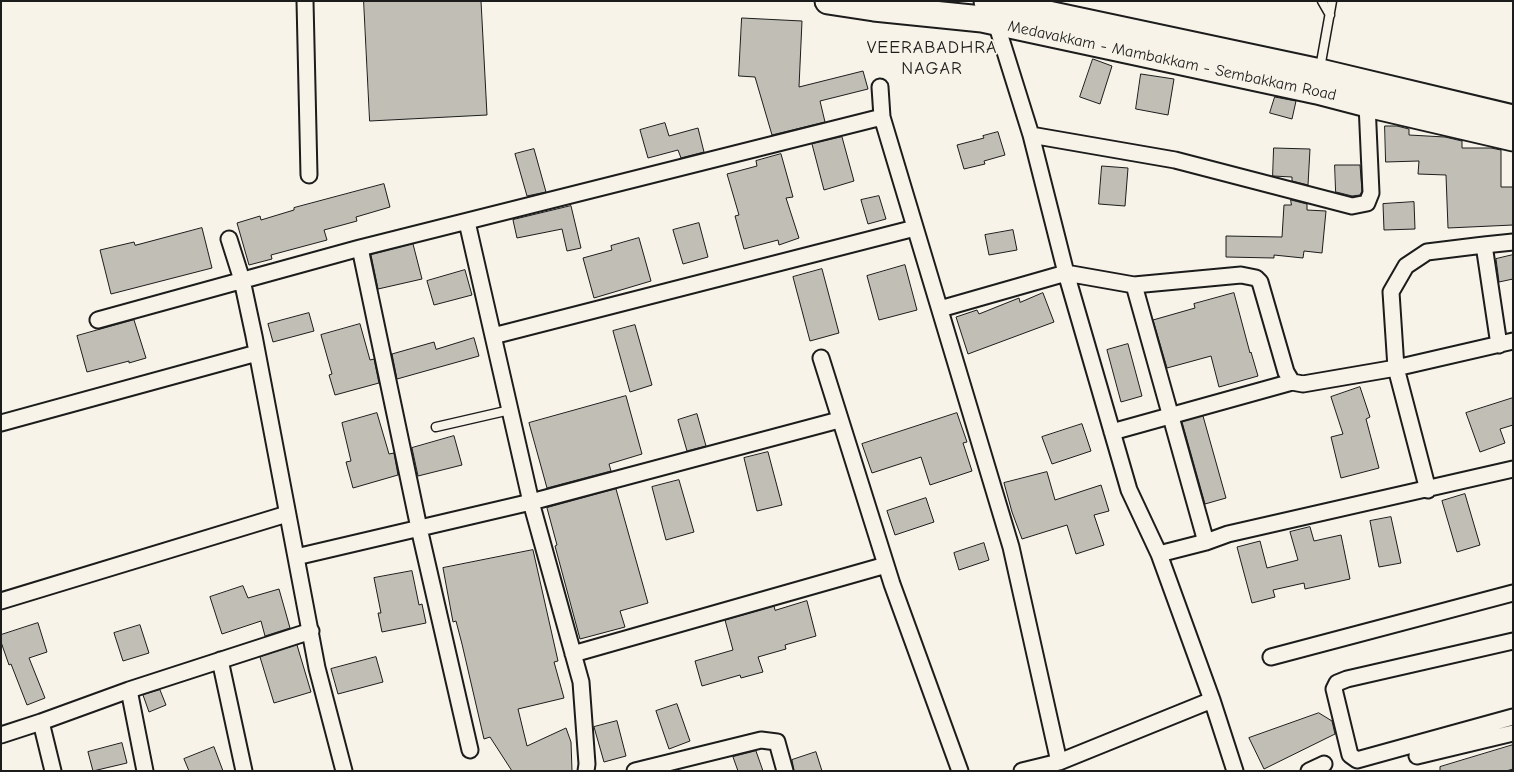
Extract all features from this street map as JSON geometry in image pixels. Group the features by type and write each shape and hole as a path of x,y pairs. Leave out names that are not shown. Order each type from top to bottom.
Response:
{"main road":[{"name":"Medavakkam - Mambakkam - Sembakkam Road","path":"828,1 982,20 993,9 1318,82 1513,118"},
{"name":"Medavakkam - Mambakkam - Sembakkam Road","path":"1318,82 1367,104 1513,138"}],"street":[{"path":"305,1 309,175"},
{"path":"993,9 1031,135 1066,273 1129,490 1159,554 1212,700 1235,771"},
{"path":"880,88 882,117 1011,547 1059,762"},
{"path":"1031,135 1175,160 1352,206 1366,203 1371,193 1367,104"},
{"path":"98,320 360,248 882,117"},
{"path":"468,222 531,502 581,682 586,771"},
{"path":"493,336 916,228"},
{"path":"230,239 242,280 257,353 317,668 344,771"},
{"path":"1428,490 1396,368 1391,292 1406,266 1427,252 1513,242"},
{"path":"1112,432 1292,382 1303,384 1396,368 1506,343 1484,245"},
{"path":"360,248 419,528 470,750"},
{"path":"940,309 1066,273 1134,284 1241,275 1256,278 1260,282 1286,372 1292,382"},
{"path":"1134,284 1206,542"},
{"path":"1,423 257,353"},
{"path":"821,358 886,566 960,771"},
{"path":"296,557 531,502 839,420"},
{"path":"1159,554 1206,542 1228,534 1428,490 1513,469"},
{"path":"1,601 287,514"},
{"path":"573,654 886,566"},
{"path":"1271,657 1513,593"},
{"path":"1,735 129,690 311,631"},
{"path":"1513,641 1347,678 1337,683 1334,689 1350,755 1357,760 1513,717"},
{"path":"220,660 244,771"},
{"path":"129,690 145,771"},
{"path":"1022,771 1059,762 1212,700"},
{"path":"42,722 53,771"},
{"path":"1418,756 1513,733"},
{"path":"635,771 761,740 777,742 785,771"},
{"path":"1309,771 1324,764"}],"lane":[{"path":"1322,1 1330,15"},
{"path":"1318,82 1332,1"},
{"path":"436,427 510,410"}],"building":[{"path":"364,1 481,1 487,115 370,121"},
{"path":"742,18 802,21 799,87 863,71 868,89 820,101 825,122 772,135 755,77 739,76"},
{"path":"1093,59 1112,66 1100,104 1080,97"},
{"path":"1141,74 1174,79 1168,115 1136,109"},
{"path":"1275,97 1296,101 1292,119 1270,113"},
{"path":"665,123 669,136 698,128 704,152 681,158 678,150 648,158 640,130"},
{"path":"1385,126 1409,129 1409,135 1445,137 1462,141 1462,148 1501,150 1501,187 1513,187 1513,225 1448,228 1446,175 1418,174 1419,161 1386,162"},
{"path":"998,132 1005,155 984,161 985,164 964,169 957,145"},
{"path":"842,137 854,181 824,190 812,144"},
{"path":"1274,148 1310,149 1308,185 1292,181 1292,177 1273,176"},
{"path":"534,149 546,192 527,196 515,154"},
{"path":"781,154 793,197 786,198 799,238 779,245 778,240 744,249 735,216 739,215 727,174 757,166 756,161"},
{"path":"1335,165 1360,165 1362,191 1360,195 1352,196 1336,192"},
{"path":"1102,166 1128,168 1125,206 1099,204"},
{"path":"384,184 390,207 356,217 357,221 324,230 327,240 271,255 272,259 249,265 237,223 260,216 261,220 294,210 294,208"},
{"path":"879,196 886,219 868,224 861,200"},
{"path":"1291,200 1307,204 1307,210 1326,211 1322,253 1304,251 1303,258 1274,255 1274,258 1226,257 1226,236 1282,237 1284,205 1291,205"},
{"path":"1414,202 1415,229 1384,230 1383,204"},
{"path":"571,206 581,248 567,251 562,229 517,238 513,220"},
{"path":"699,223 708,257 683,264 673,230"},
{"path":"202,228 212,268 111,294 100,250 134,242 135,245"},
{"path":"1013,230 1017,250 989,255 985,235"},
{"path":"639,238 651,281 594,298 583,258 612,250 611,246"},
{"path":"413,244 422,279 378,289 371,255"},
{"path":"1513,255 1513,279 1499,282 1496,259"},
{"path":"905,265 917,310 879,320 867,276"},
{"path":"822,269 839,333 810,341 793,277"},
{"path":"465,270 472,295 434,305 427,281"},
{"path":"1043,293 1054,322 968,354 956,317 977,310 979,314 1019,298 1020,302"},
{"path":"1234,293 1258,376 1219,387 1211,356 1167,368 1153,320 1195,308 1194,304"},
{"path":"309,313 314,331 273,342 268,324"},
{"path":"134,320 146,358 87,372 77,336"},
{"path":"360,324 370,360 374,359 379,383 335,395 329,375 332,374 321,335"},
{"path":"635,325 652,385 630,392 613,331"},
{"path":"474,338 479,356 397,379 392,354 434,342 436,349"},
{"path":"1128,344 1142,396 1121,402 1107,350"},
{"path":"1360,387 1370,417 1366,419 1379,468 1341,478 1331,437 1343,434 1331,397"},
{"path":"626,396 642,454 609,464 611,471 547,488 529,423"},
{"path":"1513,398 1513,425 1500,429 1505,443 1480,452 1466,413"},
{"path":"377,413 389,454 394,453 398,475 353,488 346,462 351,461 342,423"},
{"path":"957,413 967,442 963,443 972,471 930,485 921,457 872,473 862,444"},
{"path":"697,414 706,446 687,451 678,420"},
{"path":"1203,416 1226,498 1205,504 1182,422"},
{"path":"1082,424 1091,451 1052,464 1042,437"},
{"path":"454,436 462,465 418,476 412,448"},
{"path":"768,452 782,505 757,511 744,458"},
{"path":"1047,472 1055,500 1101,485 1109,511 1094,515 1104,545 1076,554 1067,525 1022,539 1004,483"},
{"path":"679,480 694,532 666,540 652,487"},
{"path":"616,489 648,603 620,611 625,627 580,639 555,546 557,545 547,508"},
{"path":"1465,494 1480,545 1457,552 1442,501"},
{"path":"926,498 934,522 895,535 887,511"},
{"path":"1391,517 1401,563 1379,567 1370,521"},
{"path":"1310,527 1314,541 1341,535 1350,579 1305,589 1304,583 1273,590 1275,597 1252,603 1237,547 1260,541 1267,568 1298,560 1290,532"},
{"path":"984,543 989,560 959,570 954,553"},
{"path":"533,550 558,661 554,662 564,698 518,709 527,746 566,728 571,742 572,771 512,771 490,737 484,739 456,621 453,622 443,568"},
{"path":"412,571 419,605 422,604 426,623 382,632 378,613 381,613 374,578"},
{"path":"243,586 248,598 279,589 290,628 265,636 261,621 222,634 210,597"},
{"path":"807,601 816,636 785,645 786,649 758,657 763,672 741,678 740,675 702,686 695,661 733,650 725,620 774,606 775,610"},
{"path":"38,623 47,652 29,658 45,698 27,705 11,664 9,665 1,642 1,635"},
{"path":"140,625 149,653 123,661 114,633"},
{"path":"297,645 311,692 274,703 260,657"},
{"path":"376,657 383,682 338,694 331,669"},
{"path":"160,690 166,705 149,712 143,695"},
{"path":"677,704 690,741 669,749 656,711"},
{"path":"1319,713 1332,721 1335,734 1264,769 1249,738"},
{"path":"617,721 626,756 604,762 594,727"},
{"path":"122,743 127,763 93,771 88,752"},
{"path":"1513,745 1513,769 1506,771 1440,771 1440,767"},
{"path":"214,747 223,771 189,771 184,759"},
{"path":"756,751 763,771 738,771 733,757"},
{"path":"816,752 822,771 794,771 792,760"}],"district":[{"name":"VEERABADHRA NAGAR","path":"932,58"}]}
